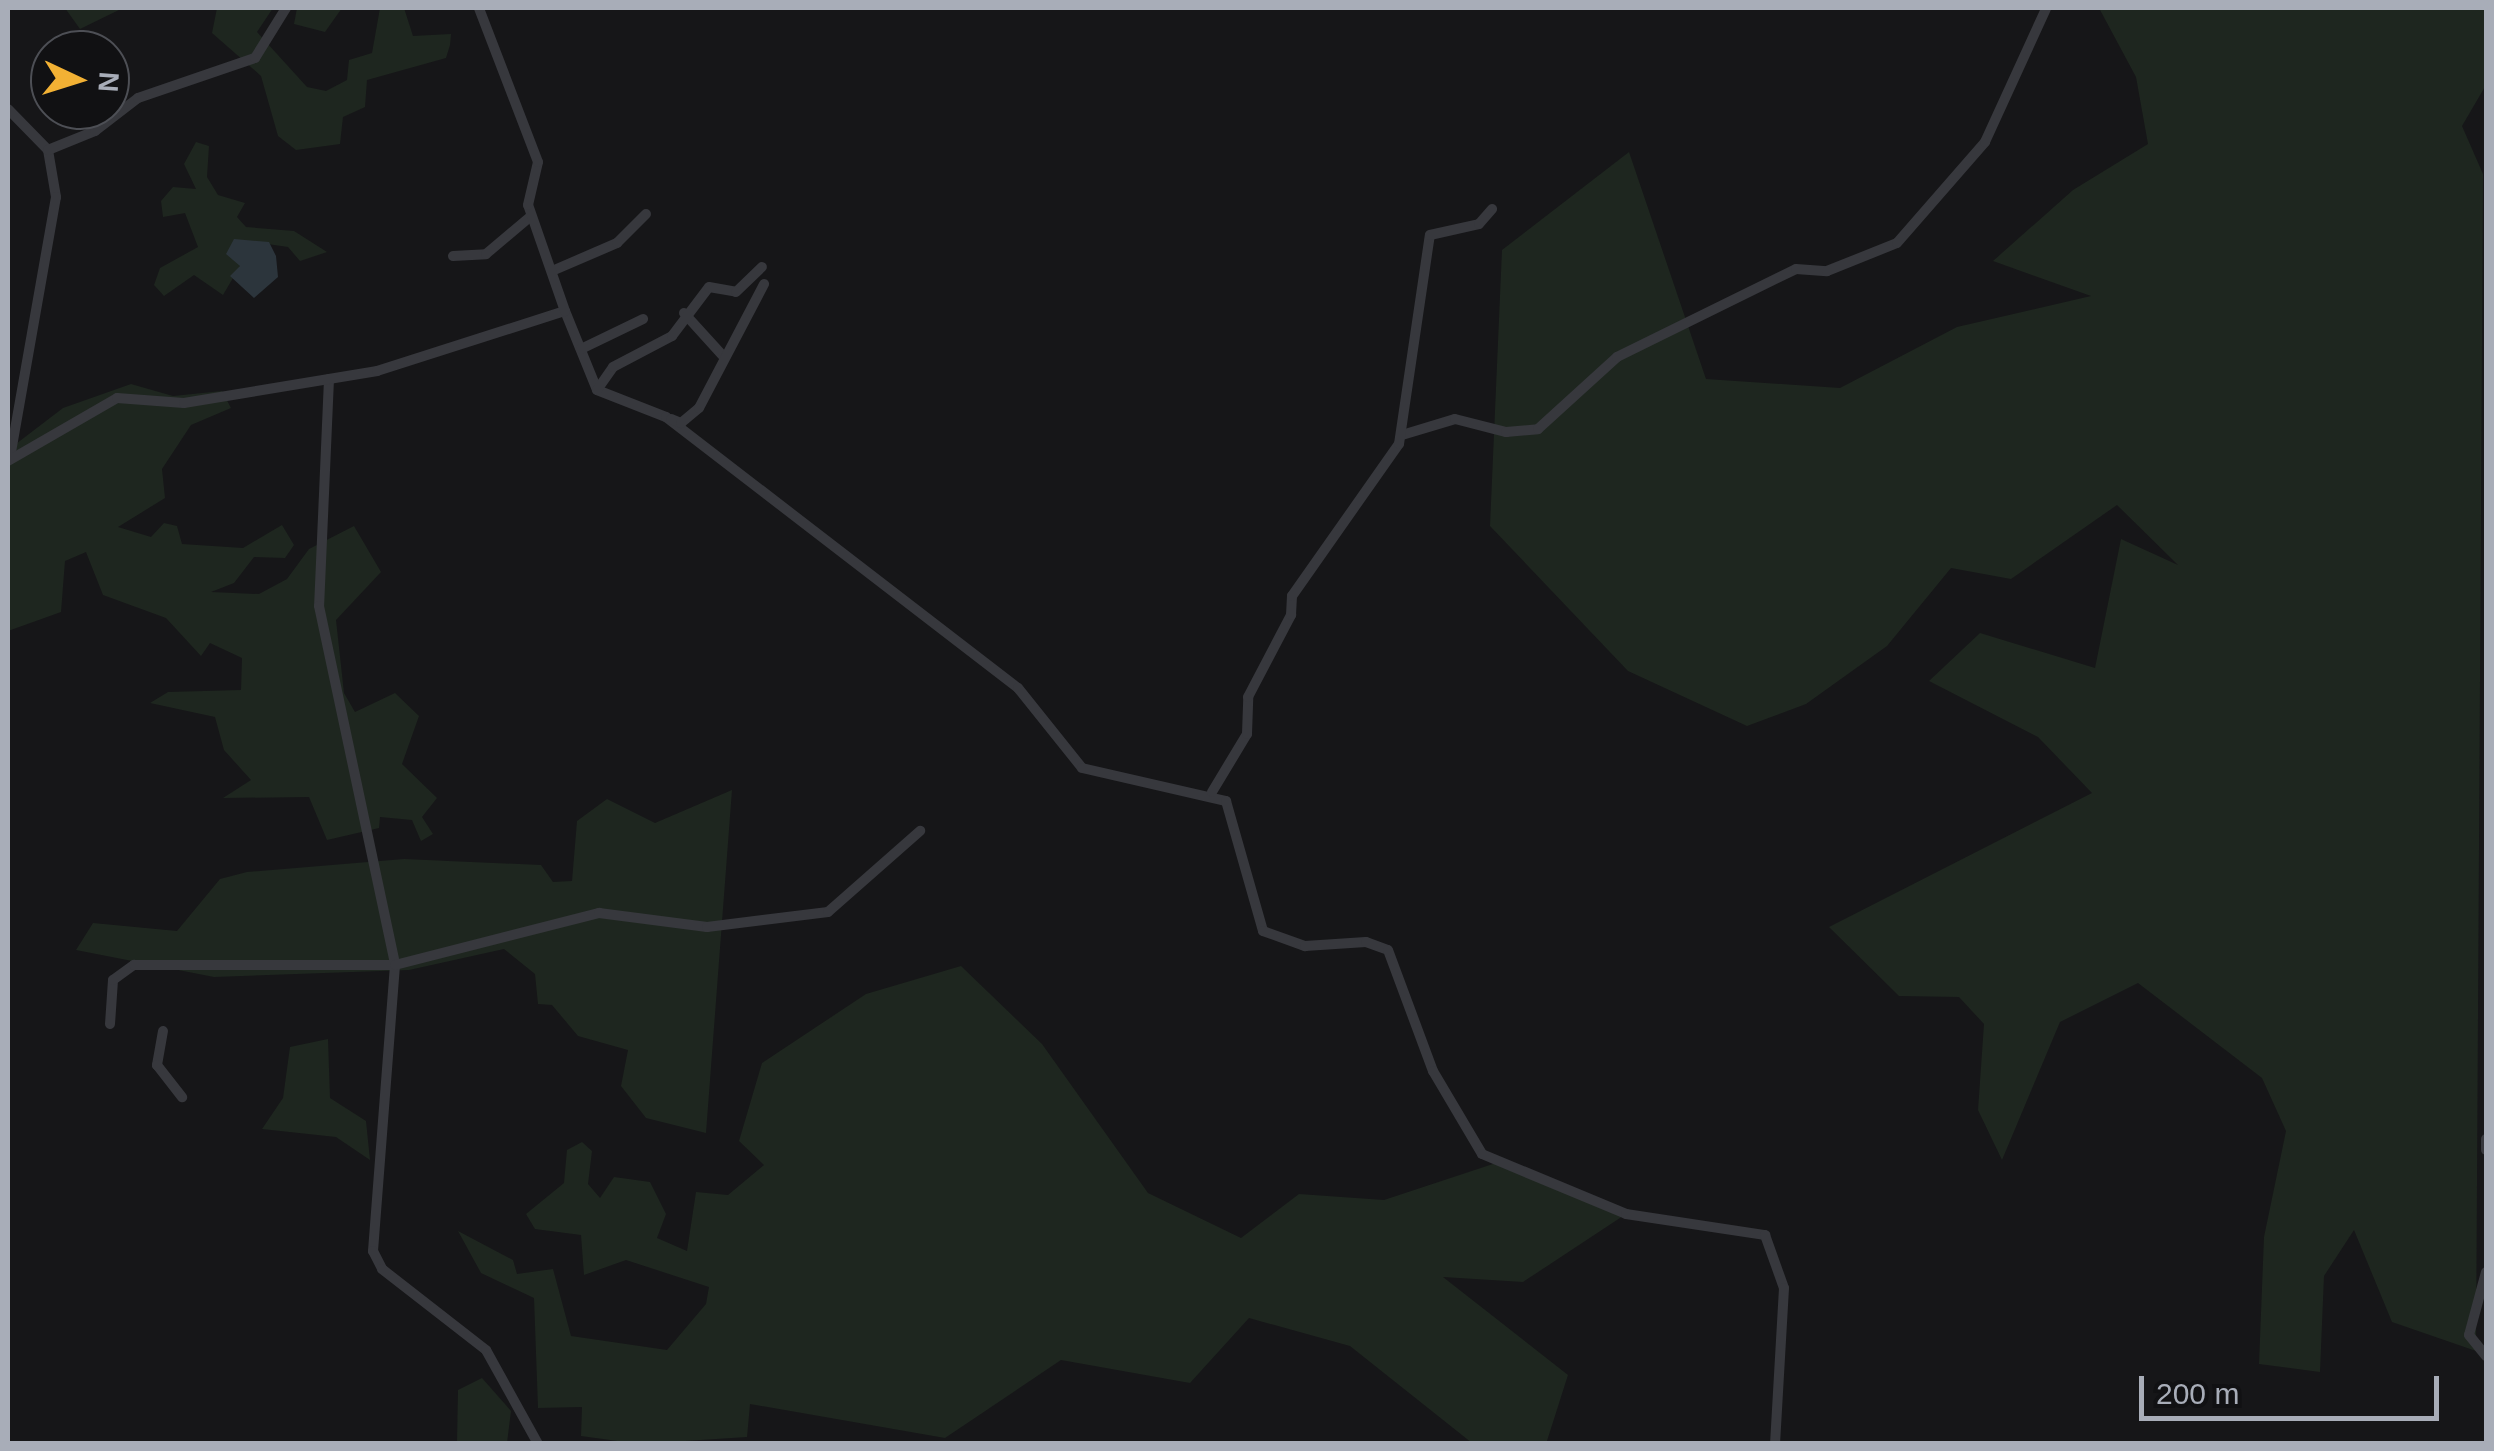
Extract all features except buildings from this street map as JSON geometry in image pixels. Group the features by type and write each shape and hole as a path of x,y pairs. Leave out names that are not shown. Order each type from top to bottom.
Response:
{"street":[{"path":"48,150 95,131 138,98 255,58 286,8"},
{"path":"478,8 538,162 530,217 597,390 681,423 699,408 764,284"},
{"path":"1402,435 1455,419 1506,432 1538,428 1616,357 1796,269 1827,272 1897,243 1985,142 2046,9"},
{"path":"8,109 48,150 52,231 9,459"},
{"path":"1212,792 1246,734 1248,697 1292,615 1294,592 1402,435 1430,235 1479,224 1492,209"},
{"path":"552,271 617,243 646,214"},
{"path":"452,256 486,254 530,217"},
{"path":"597,390 613,367 672,336 684,313 709,288 736,292 762,267"},
{"path":"9,459 117,398 184,403 329,379 565,312"},
{"path":"684,313 723,356"},
{"path":"580,349 643,319"},
{"path":"329,379 320,606 395,965 373,1251 382,1269 486,1350 538,1444"},
{"path":"666,417 1018,688 1085,770 1212,792 1234,814 1268,936 1312,946 1376,942 1393,955 1433,1070 1482,1154 1626,1214 1741,1226 1774,1244 1786,1326 1775,1444"},
{"path":"110,1024 122,967 395,965 599,913 707,927 828,912 920,831"},
{"path":"163,1031 157,1065 182,1097"},
{"path":"2486,1139 2486,1150"},
{"path":"2486,1272 2470,1334 2486,1356"}],"shaded area":[{"path":"65,8 123,8 80,29"},
{"path":"217,8 273,8 257,32 307,87 326,91 347,80 349,60 372,53 380,8 404,8 413,36 451,34 450,45 446,58 367,80 365,107 343,117 340,144 296,150 278,136 261,76 212,33"},
{"path":"297,8 342,8 325,32 294,24"},
{"path":"2099,8 2486,8 2486,85 2462,126 2483,174 2476,1351 2392,1322 2354,1230 2324,1276 2320,1372 2259,1364 2264,1237 2286,1131 2262,1078 2138,983 2060,1022 2002,1160 1978,1110 1984,1024 1959,997 1899,996 1829,927 2092,793 2038,737 1929,681 1980,633 2095,668 2121,539 2178,565 2117,505 2011,579 1951,568 1887,646 1806,704 1747,726 1628,671 1490,526 1502,250 1629,152 1706,379 1840,388 1957,327 2091,296 1993,261 2073,190 2148,144 2136,77"},
{"path":"196,142 209,146 207,177 218,195 245,203 237,217 246,227 294,231 327,252 300,261 288,247 254,242 234,257 240,266 223,295 194,275 164,296 154,285 160,268 198,247 185,213 163,217 161,201 173,187 196,189 184,164"},
{"path":"234,239 269,242 276,256 278,277 254,298 230,276 240,266 226,254"},
{"path":"131,384 173,396 222,391 231,408 191,425 162,469 165,498 118,527 151,537 164,523 177,526 182,544 243,548 282,525 294,545 285,558 254,557 234,583 211,592 259,594 287,579 309,549 354,526 381,572 336,620 344,693 355,712 395,693 419,716 402,764 437,798 422,817 433,834 421,841 412,820 380,817 379,828 327,840 309,797 223,798 251,780 224,750 215,717 150,703 168,692 241,690 242,658 210,643 201,656 166,618 103,595 86,552 65,561 61,612 8,631 8,450 63,408"},
{"path":"732,790 706,1133 646,1118 621,1086 628,1050 578,1036 552,1005 538,1004 535,974 504,949 409,970 214,977 76,950 93,923 177,931 220,879 247,872 404,859 541,865 553,882 572,881 577,821 607,799 655,823"},
{"path":"961,966 1042,1044 1148,1193 1241,1238 1299,1194 1384,1200 1502,1161 1626,1214 1523,1282 1443,1277 1568,1375 1546,1444 1472,1443 1350,1346 1249,1318 1190,1383 1061,1360 945,1438 750,1404 747,1437 639,1444 581,1436 582,1407 538,1408 534,1298 481,1273 458,1231 513,1260 517,1274 553,1269 571,1336 667,1350 706,1304 709,1287 626,1260 584,1275 581,1235 535,1229 526,1214 564,1183 567,1150 582,1142 592,1151 588,1184 600,1198 614,1177 650,1182 666,1214 657,1238 687,1251 696,1192 728,1195 764,1165 739,1141 762,1063 866,994"},
{"path":"328,1039 330,1098 366,1121 370,1160 336,1137 262,1129 283,1098 290,1047"},
{"path":"482,1378 511,1411 507,1443 457,1443 458,1390"}]}
